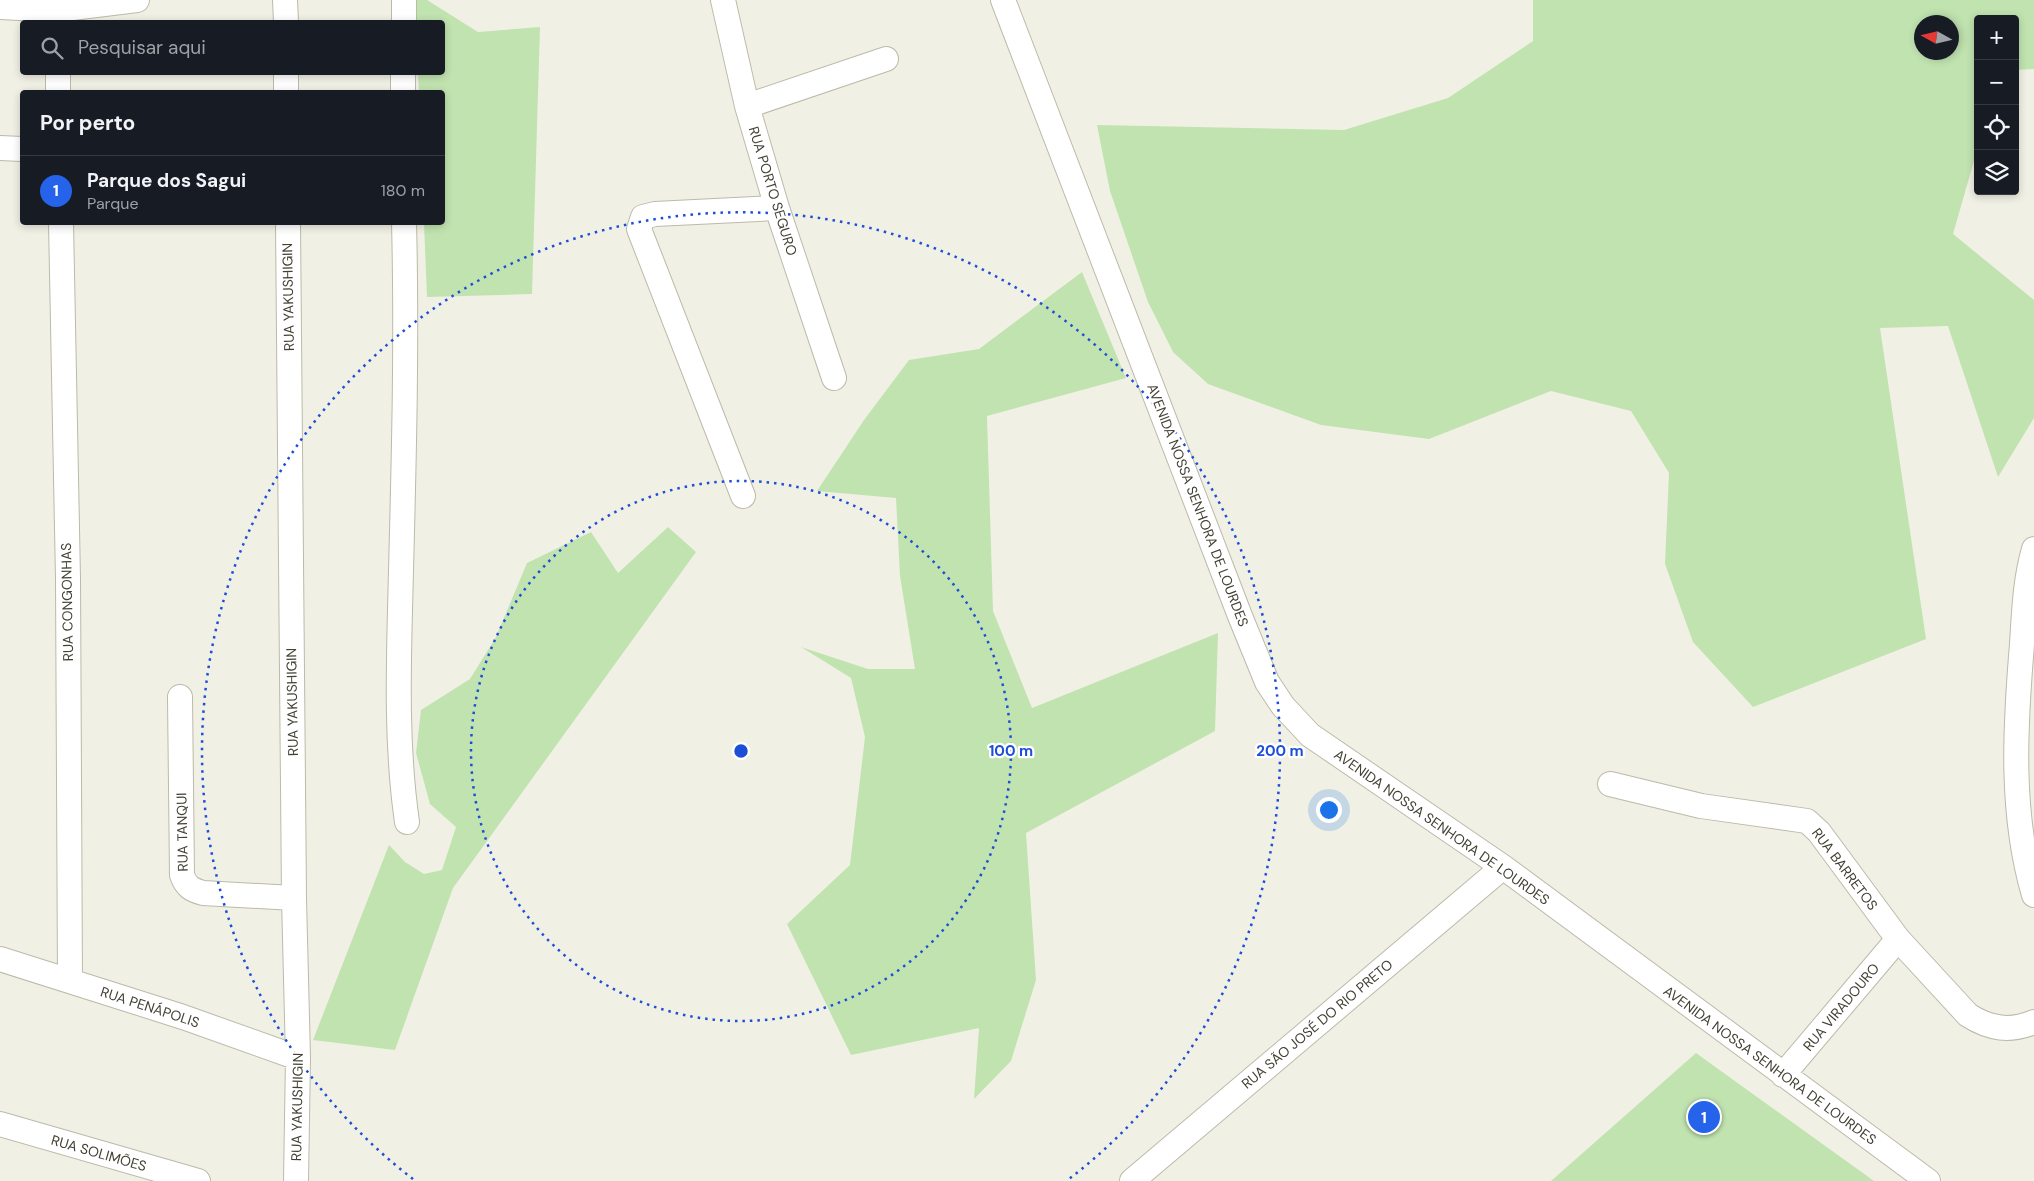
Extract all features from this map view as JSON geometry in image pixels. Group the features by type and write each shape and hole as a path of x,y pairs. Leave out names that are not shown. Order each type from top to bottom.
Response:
{"street":[{"path":"0,7 56,16 111,2 137,0"},
{"path":"285,0 286,20"},
{"path":"404,0 404,20"},
{"name":"RUA PORTO SEGURO","path":"723,0 747,106 777,208 834,378"},
{"name":"AVENIDA NOSSA SENHORA DE LOURDES","path":"1003,0 1267,682 1283,706 1310,735 1503,867 1928,1181"},
{"path":"747,106 886,59"},
{"path":"58,75 58,90"},
{"path":"286,75 286,90"},
{"path":"403,75 403,90"},
{"path":"0,148 20,149"},
{"path":"743,496 640,236 640,221 643,216 656,214 777,208"},
{"name":"RUA CONGONHAS","path":"61,225 68,579 70,981"},
{"name":"RUA YAKUSHIGIN","path":"288,225 294,898 298,1058 296,1181"},
{"path":"404,225 407,325 399,677 402,790 407,822"},
{"path":"2034,549 2030,581 2027,668 2017,702 2017,799 2024,862 2034,895"},
{"name":"RUA TANQUI","path":"180,697 182,875 185,883 194,891 203,893 294,898"},
{"name":"RUA BARRETOS","path":"1610,784 1701,806 1807,821 1819,832 1898,939 1968,1015 1982,1024 2009,1029 2034,1022"},
{"name":"RUA SÃO JOSÉ DO RIO PRETO","path":"1132,1181 1503,867"},
{"name":"RUA VIRADOURO","path":"1783,1075 1898,939"},
{"name":"RUA PENÁPOLIS","path":"0,959 183,1017 298,1058"},
{"name":"RUA SOLIMÕES","path":"0,1124 198,1181"}],"green space":[{"path":"416,0 427,0 478,32 540,27 532,294 427,297 424,225 445,225 445,90 419,90 418,75 445,75 445,20 417,20"},
{"path":"1533,0 2034,0 2034,69 2019,70 2019,15 1974,15 1974,161 1953,234 2034,300 2034,418 1998,477 1948,326 1880,328 1926,639 1753,707 1693,642 1665,564 1669,473 1631,411 1551,391 1429,439 1321,425 1208,384 1173,352 1148,302 1110,191 1097,125 1344,130 1448,98 1533,41"},
{"path":"1082,272 1126,378 987,416 993,611 1032,708 1218,633 1215,731 1026,833 1036,980 1011,1061 974,1099 979,1028 851,1055 787,924 850,865 865,737 851,678 801,647 868,669 915,669 900,576 896,498 817,491 864,420 909,360 979,349"},
{"path":"668,527 696,552 453,888 395,1050 313,1040 389,845 405,862 424,874 442,870 456,827 430,804 416,753 421,710 470,679 496,637 527,563 591,532 618,573"},
{"path":"1696,1053 1874,1181 1551,1181"}],"place":[{"name":"Parque dos Sagui","path":"1704,1117"}]}
